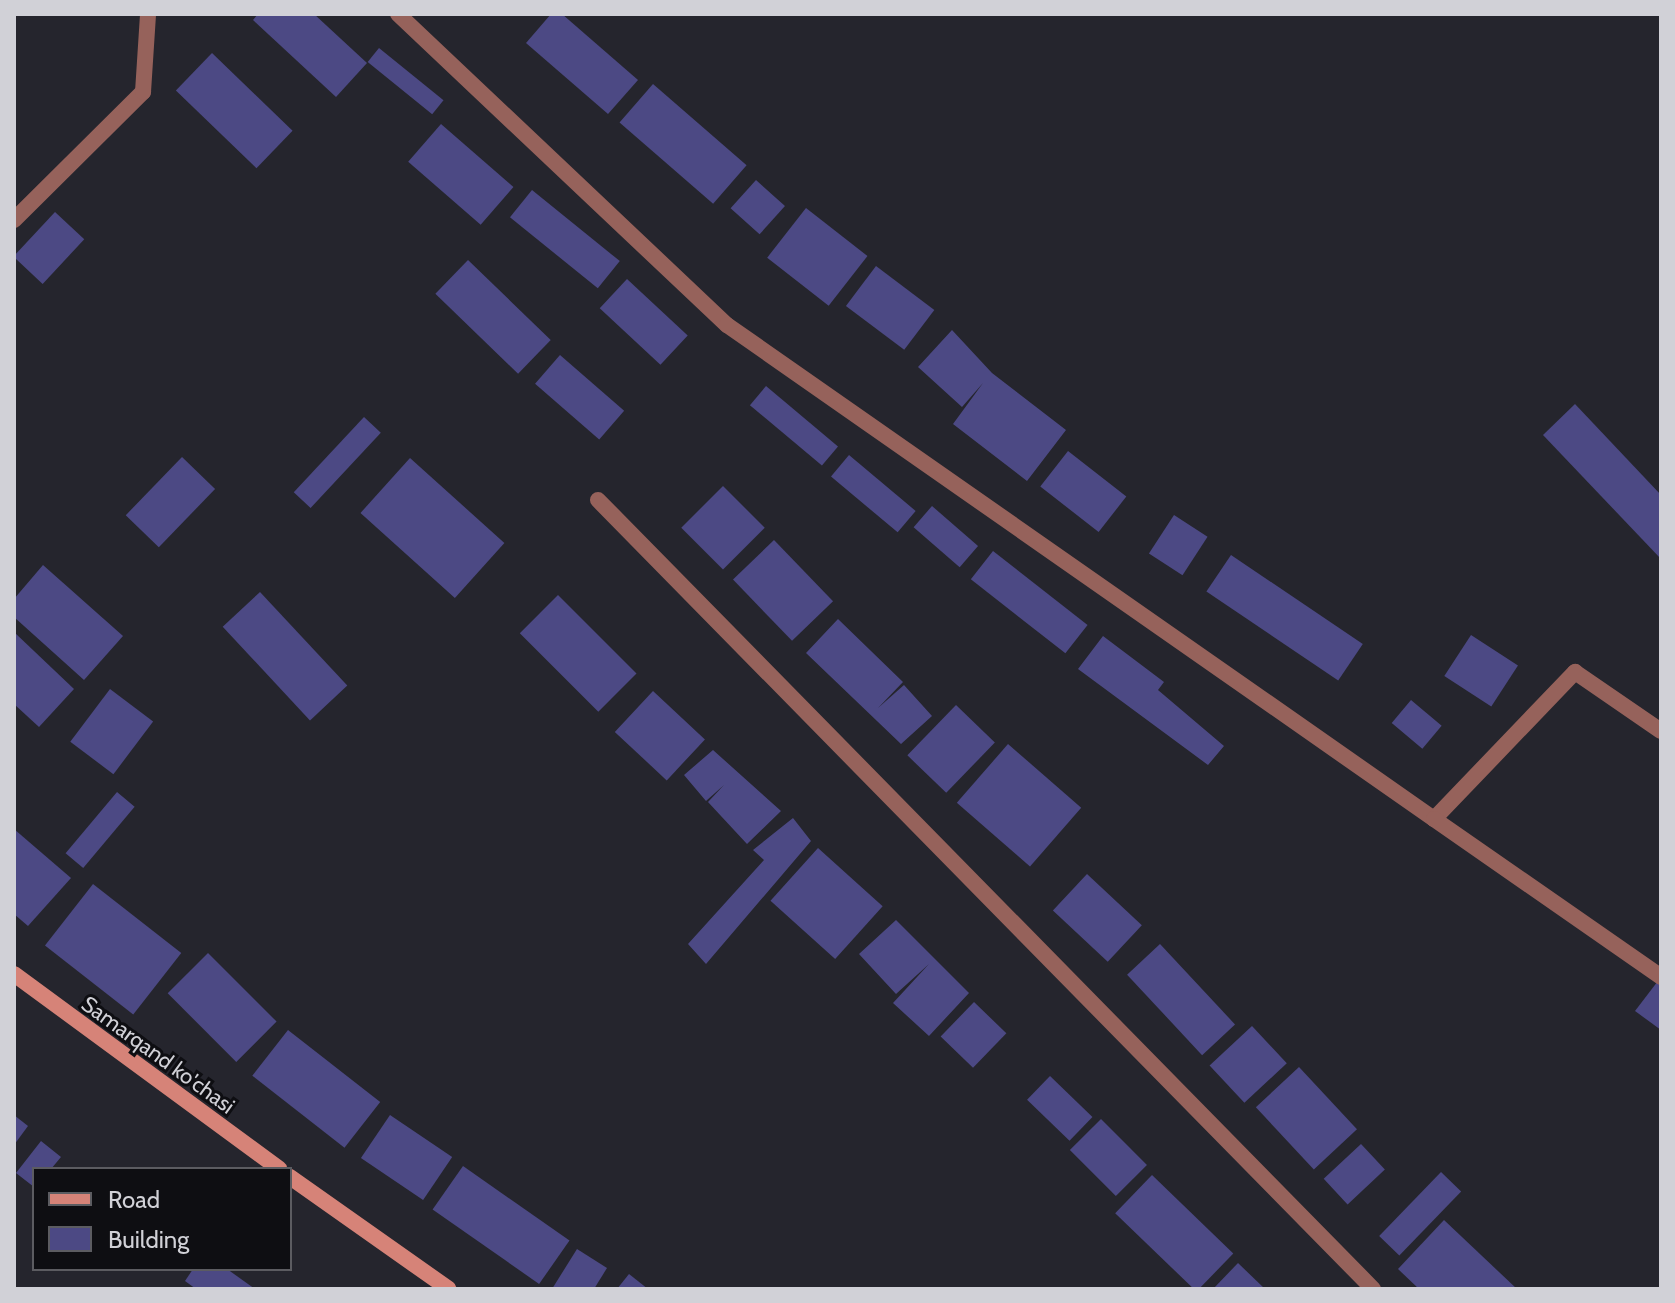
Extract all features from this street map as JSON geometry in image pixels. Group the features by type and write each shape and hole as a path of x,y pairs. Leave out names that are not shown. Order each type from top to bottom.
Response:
{"street":[{"path":"14,220 143,92 148,14"},
{"path":"398,14 727,325 1661,977"},
{"path":"598,500 1373,1289"},
{"path":"1434,819 1575,672 1661,731"},
{"name":"Samarqand ko'chasi","path":"14,974 276,1167"},
{"path":"292,1178 449,1289"}],"building":[{"path":"258,14 314,14 367,63 336,97 253,20"},
{"path":"551,14 562,14 638,80 608,114 526,43"},
{"path":"379,48 444,100 432,114 368,62"},
{"path":"212,53 293,131 256,168 176,90"},
{"path":"653,84 747,165 713,204 620,122"},
{"path":"441,124 513,187 481,225 408,162"},
{"path":"756,180 785,206 760,234 731,208"},
{"path":"532,190 620,261 598,288 510,217"},
{"path":"806,208 867,256 829,306 767,258"},
{"path":"55,212 84,239 43,284 14,256"},
{"path":"468,260 551,340 518,374 435,294"},
{"path":"876,266 934,310 904,350 846,306"},
{"path":"627,279 688,336 660,365 600,308"},
{"path":"952,330 992,373 1066,430 1027,481 953,424 983,383 962,407 918,367"},
{"path":"560,355 624,411 599,439 535,384"},
{"path":"766,386 838,446 822,466 750,405"},
{"path":"1575,404 1661,495 1661,559 1543,435"},
{"path":"364,417 381,433 311,508 294,492"},
{"path":"1068,451 1126,497 1099,532 1040,486"},
{"path":"849,455 916,511 898,532 831,476"},
{"path":"182,457 215,489 159,547 126,515"},
{"path":"410,458 504,543 455,598 360,513"},
{"path":"723,486 765,528 723,569 681,528"},
{"path":"932,506 978,546 960,567 914,527"},
{"path":"1174,515 1208,537 1182,575 1149,554"},
{"path":"774,540 833,601 792,641 733,580"},
{"path":"993,551 1088,625 1065,653 971,579"},
{"path":"1231,555 1363,644 1338,680 1206,591"},
{"path":"43,565 123,636 84,680 14,617 14,599"},
{"path":"260,592 347,686 310,720 223,627"},
{"path":"558,595 636,673 598,712 520,633"},
{"path":"838,619 903,682 878,708 904,685 932,716 901,744 806,653"},
{"path":"14,632 74,689 39,727 14,704"},
{"path":"1471,635 1518,665 1491,707 1444,676"},
{"path":"1103,636 1164,682 1158,690 1224,746 1208,765 1078,669"},
{"path":"110,689 153,721 113,774 70,742"},
{"path":"653,691 705,739 667,780 615,732"},
{"path":"1411,700 1442,726 1422,749 1392,723"},
{"path":"956,705 995,743 946,793 907,755"},
{"path":"1008,744 1081,808 1030,867 957,803"},
{"path":"713,750 781,811 747,844 708,802 724,785 706,801 684,775"},
{"path":"117,792 135,807 83,868 66,853"},
{"path":"793,818 811,841 706,964 688,944 764,860 753,850"},
{"path":"14,829 71,878 28,926 14,914"},
{"path":"818,848 883,906 835,959 770,901"},
{"path":"1087,874 1142,925 1108,962 1053,911"},
{"path":"93,884 181,953 133,1014 45,945"},
{"path":"896,920 969,993 929,1036 893,1003 929,964 896,994 859,954"},
{"path":"1160,944 1235,1024 1202,1055 1127,975"},
{"path":"208,953 277,1022 236,1062 168,993"},
{"path":"1661,977 1661,1030 1635,1011"},
{"path":"974,1002 1006,1033 973,1068 941,1037"},
{"path":"1252,1026 1287,1063 1244,1103 1210,1066"},
{"path":"288,1030 380,1102 344,1148 252,1076"},
{"path":"1299,1067 1357,1129 1314,1169 1256,1107"},
{"path":"1050,1076 1092,1117 1070,1141 1027,1100"},
{"path":"14,1115 28,1126 14,1145"},
{"path":"390,1115 452,1157 423,1200 361,1158"},
{"path":"1101,1119 1147,1165 1116,1196 1070,1150"},
{"path":"41,1141 61,1157 53,1167 32,1167 32,1185 16,1173"},
{"path":"1361,1144 1385,1170 1348,1204 1324,1179"},
{"path":"463,1166 569,1241 539,1284 433,1209"},
{"path":"1441,1172 1461,1191 1399,1255 1379,1236"},
{"path":"1152,1175 1233,1253 1199,1289 1194,1289 1115,1213"},
{"path":"1444,1220 1517,1289 1419,1289 1398,1269"},
{"path":"577,1249 607,1268 594,1289 552,1289"},
{"path":"1238,1263 1265,1289 1213,1289"},
{"path":"192,1271 230,1271 255,1289 196,1289 185,1281"},
{"path":"629,1274 648,1289 617,1289"}]}
